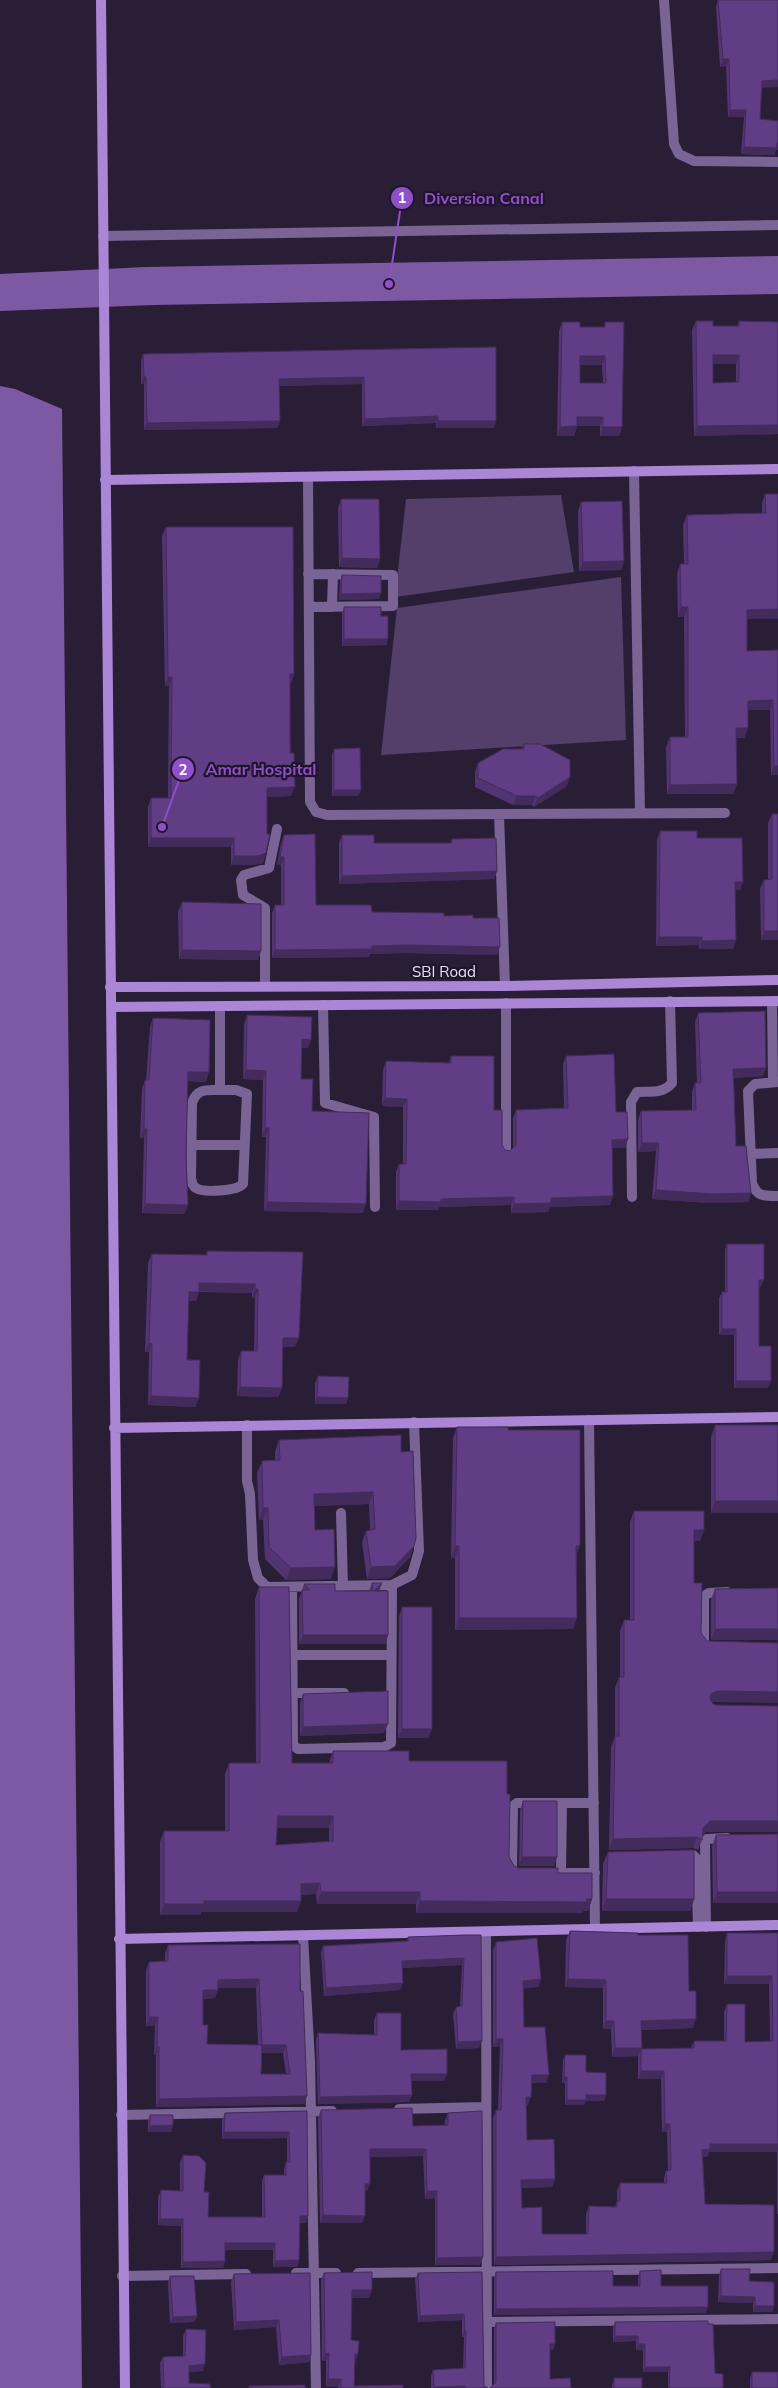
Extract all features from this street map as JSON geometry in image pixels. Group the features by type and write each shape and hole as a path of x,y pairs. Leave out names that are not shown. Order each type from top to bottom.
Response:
{"street":[{"path":"101,0 120,2116 125,2388"},
{"path":"664,0 674,144 679,154 694,161 778,162"},
{"path":"103,236 778,225"},
{"path":"105,480 308,478 778,468"},
{"path":"634,471 640,813"},
{"path":"308,478 310,802 316,812 327,814 725,813"},
{"path":"308,574 393,575 393,606 309,607"},
{"path":"332,607 333,574"},
{"path":"499,814 505,986"},
{"path":"265,986 265,908 243,895 241,880 244,875 269,868 277,828"},
{"name":"SBI Road","path":"110,986 505,986 778,980"},
{"path":"632,1197 631,1102 637,1092 660,1091 668,1088 672,1083 670,1001"},
{"path":"111,1007 775,1001 776,1082 755,1084 748,1091 752,1183 755,1192 761,1196 778,1196"},
{"path":"506,1003 506,1153"},
{"path":"323,1005 325,1103 374,1116 375,1207"},
{"path":"220,1006 220,1090"},
{"path":"236,1090 247,1094 242,1184 240,1188 232,1190 198,1190 193,1186 191,1178 192,1145 192,1103 200,1091 236,1090"},
{"path":"192,1145 244,1145"},
{"path":"750,1154 778,1153"},
{"path":"114,1428 778,1417"},
{"path":"589,1420 594,1804 600,1857 594,1873 595,1930"},
{"path":"247,1425 247,1481 250,1494 253,1560 258,1578 267,1587 292,1587 392,1585 412,1575 420,1551 414,1422"},
{"path":"341,1513 343,1586"},
{"path":"292,1587 293,1744 298,1749 384,1747 391,1743 385,1693 390,1655 392,1585"},
{"path":"725,1647 708,1647 704,1644 704,1596 709,1592 742,1592"},
{"path":"292,1655 390,1655"},
{"path":"292,1693 351,1693"},
{"path":"524,1873 515,1873 512,1869 513,1806 517,1803 594,1804"},
{"path":"562,1803 557,1873 594,1873"},
{"path":"702,1927 705,1842 707,1839 734,1838"},
{"path":"673,1856 693,1855 696,1858 702,1927"},
{"path":"119,1940 778,1925"},
{"path":"486,1933 487,2388"},
{"path":"303,1936 310,2061 316,2388"},
{"path":"388,2109 485,2107"},
{"path":"120,2116 339,2110"},
{"path":"284,2274 778,2268"},
{"path":"122,2276 256,2274"},
{"path":"486,2322 778,2320"}],"shaded area":[{"path":"778,256 778,294 154,305 0,311 0,274 146,267"},
{"path":"0,386 15,389 62,409 82,2388 0,2388"},
{"path":"561,495 574,572 395,597 406,499"},
{"path":"621,577 626,740 381,755 397,608"}],"building":[{"path":"718,0 778,0 778,80 762,81 760,119 778,121 777,148 744,147 746,110 730,110 729,59 723,59"},
{"path":"696,321 713,321 713,326 739,326 739,321 778,322 778,425 697,426","holes":["713,355 739,355 739,382 713,383"]},
{"path":"562,322 580,322 580,327 605,327 605,322 624,322 622,427 603,427 603,417 577,417 577,426 560,427","holes":["580,356 605,356 606,383 580,383"]},
{"path":"496,347 496,421 438,421 438,416 365,419 364,377 279,379 280,421 147,423 146,377 144,377 143,354"},
{"path":"765,494 778,494 778,609 747,610 747,651 778,650 778,766 774,766 773,700 748,701 748,728 736,728 737,784 670,785 670,737 688,737 688,607 681,607 680,564 688,564 687,515 766,513"},
{"path":"341,499 379,499 380,559 342,558"},
{"path":"622,501 624,561 583,562 581,502"},
{"path":"166,527 293,527 294,674 290,674 290,753 294,753 295,787 267,788 267,834 270,834 266,853 258,856 234,856 234,838 151,838 151,798 171,798 172,677 168,677"},
{"path":"342,575 381,576 381,593 341,594"},
{"path":"344,607 381,607 381,616 388,616 388,639 344,639"},
{"path":"524,744 540,744 570,760 570,777 538,798 535,796 517,796 478,778 478,763 503,749 524,749"},
{"path":"360,748 361,790 334,790 334,749"},
{"path":"772,814 778,814 778,931 764,931 764,880 772,879"},
{"path":"660,831 697,831 697,838 742,838 743,882 735,882 736,940 702,941 702,937 659,937"},
{"path":"315,834 316,905 371,905 372,912 444,913 444,916 473,915 473,918 499,918 500,947 407,945 372,946 372,949 275,950 275,905 284,905 284,857 280,857 284,835"},
{"path":"342,835 374,835 374,843 452,843 452,839 496,838 497,871 342,876"},
{"path":"182,902 261,904 261,951 182,950"},
{"path":"765,1011 766,1068 733,1069 736,1146 746,1146 751,1193 712,1194 656,1190 659,1143 642,1143 641,1111 696,1110 695,1083 701,1083 698,1013"},
{"path":"247,1015 312,1017 311,1040 302,1039 301,1079 313,1079 312,1111 369,1113 366,1204 267,1202 269,1128 265,1128 266,1071 246,1070"},
{"path":"153,1018 210,1020 209,1072 188,1072 186,1155 188,1205 145,1204 147,1129 144,1129 145,1080 149,1080"},
{"path":"614,1054 616,1112 627,1112 628,1139 612,1140 613,1196 551,1198 551,1203 514,1204 514,1197 441,1199 441,1202 399,1201 399,1164 406,1164 407,1099 385,1098 386,1061 451,1063 451,1056 494,1056 494,1110 502,1110 502,1145 505,1150 510,1151 516,1145 516,1110 568,1108 566,1056"},
{"path":"727,1244 764,1244 764,1280 759,1280 759,1346 771,1346 771,1381 736,1381 736,1329 722,1329 722,1292 727,1292"},
{"path":"207,1251 303,1252 299,1338 283,1338 282,1388 240,1387 241,1351 257,1351 258,1289 255,1289 255,1284 199,1283 199,1292 189,1292 187,1360 200,1360 199,1398 151,1396 152,1344 149,1343 152,1254 207,1255"},
{"path":"318,1376 349,1377 348,1398 317,1397"},
{"path":"715,1425 778,1425 778,1501 715,1501"},
{"path":"457,1427 508,1427 508,1430 580,1430 580,1546 576,1546 577,1618 459,1618 459,1546 455,1546"},
{"path":"401,1435 401,1452 413,1451 416,1538 414,1546 395,1566 371,1567 366,1531 375,1529 373,1492 314,1494 315,1530 334,1529 335,1567 291,1568 269,1547 268,1508 263,1508 262,1461 280,1460 279,1440"},
{"path":"634,1511 704,1511 704,1530 694,1530 694,1583 702,1583 701,1633 707,1641 778,1643 778,1692 717,1691 711,1694 710,1698 713,1704 717,1705 778,1706 778,1821 710,1821 703,1828 702,1840 697,1837 613,1839 615,1736 619,1736 619,1677 624,1677 624,1620 634,1620"},
{"path":"372,1583 382,1583 374,1591 388,1591 388,1635 303,1635 302,1590 310,1590 304,1584 335,1584 335,1591 373,1591"},
{"path":"259,1587 289,1587 292,1763 333,1763 333,1751 409,1751 409,1761 507,1761 507,1794 510,1794 509,1857 514,1866 519,1868 558,1868 558,1873 592,1873 592,1899 587,1899 587,1902 420,1901 420,1892 321,1892 320,1883 301,1884 301,1901 204,1901 204,1904 164,1904 164,1831 229,1831 229,1763 260,1763","holes":["278,1816 333,1816 333,1841 276,1845"]},
{"path":"778,1588 778,1629 715,1629 715,1589"},
{"path":"402,1607 432,1607 432,1729 402,1729"},
{"path":"388,1691 388,1724 303,1727 303,1694"},
{"path":"523,1801 557,1801 557,1857 522,1857"},
{"path":"778,1834 778,1892 717,1892 716,1835"},
{"path":"694,1850 694,1899 606,1899 608,1852"},
{"path":"570,1931 638,1933 638,1935 688,1935 689,1991 696,1991 696,2019 641,2021 642,2048 615,2048 614,2021 606,2021 606,1980 568,1979"},
{"path":"727,1933 778,1933 778,2144 710,2144 710,2149 702,2150 705,2204 774,2205 774,2252 496,2257 496,2110 501,2110 503,2039 496,2039 496,1942 537,1938 541,1979 523,1981 524,2027 545,2027 549,2075 532,2075 531,2097 526,2097 527,2140 554,2139 555,2179 521,2180 522,2208 542,2207 542,2234 588,2234 589,2206 617,2207 617,2201 620,2201 620,2183 667,2183 666,2171 671,2170 670,2124 665,2124 664,2071 641,2071 641,2049 694,2048 694,2041 726,2041 727,2004 745,2004 745,2042 773,2041 772,1976 727,1976"},
{"path":"481,1935 482,2041 458,2042 456,2007 462,2006 464,1958 402,1961 403,1983 326,1988 323,1946 408,1941 408,1937"},
{"path":"300,1944 300,1991 303,1991 307,2096 159,2099 158,2017 149,2017 149,1962 168,1961 168,1945","holes":["259,1979 262,2045 207,2044 208,2025 203,2025 203,1990 218,1990 218,1980","262,2045 286,2045 290,2074 261,2074"]},
{"path":"377,2013 401,2013 401,2050 447,2049 447,2074 411,2074 412,2095 320,2097 318,2033 377,2035"},
{"path":"565,2055 586,2055 586,2072 606,2073 606,2095 586,2095 586,2100 567,2100 567,2077 564,2077"},
{"path":"412,2108 413,2126 448,2125 448,2113 482,2111 483,2257 437,2258 437,2191 427,2191 426,2149 370,2149 370,2184 365,2184 365,2216 323,2215 321,2110"},
{"path":"307,2111 308,2216 300,2216 299,2260 275,2261 275,2243 225,2243 225,2261 183,2262 183,2219 160,2219 161,2190 183,2191 183,2155 199,2156 206,2163 204,2192 209,2192 208,2217 265,2217 264,2175 286,2175 286,2162 290,2162 289,2132 224,2132 225,2113"},
{"path":"150,2115 173,2115 173,2125 150,2126"},
{"path":"721,2269 750,2269 749,2281 774,2282 774,2306 755,2306 755,2297 721,2296"},
{"path":"661,2270 661,2286 708,2286 708,2307 496,2309 496,2272 613,2271 613,2286 640,2286 640,2271"},
{"path":"372,2272 372,2290 352,2290 351,2340 359,2341 358,2354 355,2354 354,2386 403,2385 403,2388 341,2388 341,2379 328,2379 329,2353 325,2354 324,2273"},
{"path":"482,2272 484,2386 488,2388 465,2388 465,2386 434,2387 433,2370 465,2368 466,2331 464,2314 420,2316 418,2273"},
{"path":"310,2273 311,2355 282,2357 279,2320 236,2322 234,2274"},
{"path":"170,2276 194,2276 197,2316 173,2317"},
{"path":"708,2321 708,2324 713,2324 715,2373 723,2374 723,2388 669,2388 670,2367 645,2367 645,2344 638,2344 638,2336 615,2336 615,2322"},
{"path":"555,2322 555,2344 550,2344 550,2379 570,2378 571,2388 490,2388 496,2382 496,2323"},
{"path":"186,2329 206,2330 205,2364 189,2366 189,2383 210,2384 210,2388 162,2388 164,2386 163,2357 185,2356"},
{"path":"752,2372 778,2372 778,2388 752,2388"},
{"path":"614,2378 642,2378 642,2388 614,2388"},
{"path":"305,2385 305,2388 249,2388 249,2386"}],"place":[{"name":"Diversion Canal","path":"389,284"},
{"name":"Amar Hospital","path":"162,827"}]}
